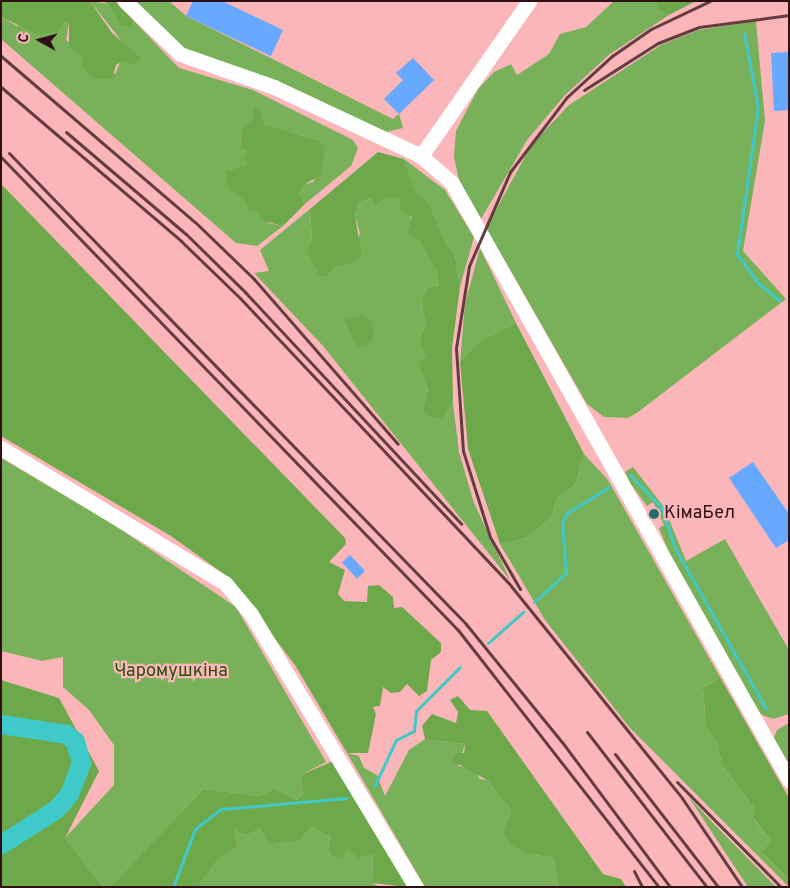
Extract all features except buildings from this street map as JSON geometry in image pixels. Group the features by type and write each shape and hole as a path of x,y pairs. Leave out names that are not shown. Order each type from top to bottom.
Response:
{"street":[{"path":"125,1 180,54 274,87 421,156 452,184 476,222 789,780"},
{"path":"421,156 529,1"},
{"path":"1,448 225,583 251,614 416,887"}],"green space":[{"path":"1,1 90,1 112,33 141,58 132,65 124,61 116,65 112,79 93,79 82,66 82,55 69,47 69,23 64,22 58,32 37,34 1,17"},
{"path":"90,1 109,4 132,26 133,20 179,68 253,90 353,140 358,148 351,166 305,204 299,194 305,184 313,182 322,165 317,140 253,121 242,127 240,148 248,151 243,199 249,211 258,211 268,223 283,226 257,246 236,243 1,39 1,17 17,26 69,23 66,40 115,74 127,48"},
{"path":"102,1 115,1 133,20 132,26 121,25 109,4"},
{"path":"133,1 169,1 186,16 393,119 399,114 403,128 386,132 182,48"},
{"path":"614,1 658,1 658,10 669,15 610,54 565,95 527,140 481,219 459,180 454,157 456,131 478,89 494,72 511,64 517,75 549,54 560,34 586,27"},
{"path":"658,1 696,1 669,15 658,10"},
{"path":"756,21 765,121 743,251 786,299 638,412 628,418 604,417 587,404 486,228 532,144 569,105 661,45 699,30"},
{"path":"259,108 264,124 317,140 325,147 321,175 305,184 299,194 305,204 283,226 260,220 258,211 249,211 243,199 229,190 226,172 247,165 244,157 248,151 240,148 242,127 252,121 254,109"},
{"path":"378,152 404,159 416,194 429,203 446,244 455,255 460,287 452,348 453,403 443,418 429,417 423,410 428,389 419,362 427,356 419,341 426,324 421,300 429,287 439,285 437,272 420,241 407,233 412,217 400,209 401,197 387,197 375,207 371,198 359,203 355,216 362,257 350,264 335,267 328,276 319,275 307,250 312,241 310,209"},
{"path":"404,159 445,190 474,237 460,287 455,255 446,244 429,203 416,195"},
{"path":"1,184 345,538 346,544 329,562 345,570 338,594 344,601 367,602 368,586 379,585 393,597 394,608 402,607 441,643 441,652 431,660 427,691 419,696 407,684 400,692 391,693 383,687 380,706 373,707 376,714 368,753 347,753 295,665 228,577 171,536 1,436"},
{"path":"387,197 401,197 437,272 439,285 429,287 421,301 426,324 419,341 427,351 428,389 423,410 443,418 453,403 459,452 474,503 510,580 323,346 254,273 269,271 260,250 310,209 312,241 328,276 335,267 350,264 360,233 355,216 359,203 371,198 375,207"},
{"path":"480,248 516,323 478,342 460,362 465,304"},
{"path":"363,315 372,322 374,336 367,345 357,347 344,320"},
{"path":"516,323 584,454 575,485 558,497 551,518 526,538 500,544 468,449 460,362 478,342"},
{"path":"584,454 608,480 720,677 703,688 706,727 717,742 722,765 754,808 754,820 770,840 762,852 789,879 789,887 630,728 545,620 500,544 526,538 551,518 558,497 575,485"},
{"name":"Чаромушкіна","path":"1,458 108,521 236,607 326,762 301,775 303,795 296,800 274,788 260,796 203,789 110,887 103,887 65,838 114,785 114,745 89,710 63,687 63,657 42,661 1,651"},
{"path":"633,467 664,507 686,561 725,539 789,650 789,714 773,719 760,714 670,555 659,528 664,525 653,502 647,506 630,483 625,472"},
{"path":"720,677 789,798 789,879 762,852 770,840 754,819 754,808 722,765 717,742 706,727 703,688"},
{"path":"1,680 59,698 99,771 65,838 103,887 1,887"},
{"path":"458,696 470,710 487,711 603,874 621,879 626,887 559,887 553,858 529,854 511,845 502,832 511,810 487,780 453,761 456,753 464,753 465,744 425,739 422,726 432,714 456,723 458,712 450,700"},
{"path":"789,723 789,767 773,741 777,730"},
{"path":"425,739 465,744 458,766 473,768 480,779 487,780 511,810 502,832 529,854 553,858 559,887 425,887 347,753 359,756 364,768 377,775 385,796 409,750"},
{"path":"333,761 408,887 372,883 373,854 358,858 347,848 342,858 333,857 328,850 331,837 311,827 300,841 275,844 268,843 260,828 248,835 235,831 237,848 218,859 198,887 110,887 203,789 260,796 274,788 296,800 303,795 301,775"},
{"path":"688,796 712,822 776,887 748,887"},
{"path":"311,827 331,837 328,850 347,847 373,854 372,883 380,887 198,887 218,859 237,848 235,831 248,835 259,828 275,844 300,841"}],"waterway":[{"path":"744,33 758,107 737,254 758,283 780,301"},
{"path":"630,475 661,507 675,548 766,709"},
{"path":"534,602 566,573 562,523 567,513 609,487"},
{"path":"488,643 523,612"},
{"path":"375,785 396,740 414,731 416,711 460,667"},
{"path":"1,724 66,734 75,741 81,763 69,794 56,809 1,844"},
{"path":"173,887 195,829 221,809 347,798"}],"railway":[{"path":"520,589 490,537 463,451 456,348 469,266 510,172 567,97 612,56 651,29 710,1"},
{"path":"584,90 658,43 699,27 789,15"},
{"path":"1,56 195,222 253,278 398,444"},
{"path":"1,87 181,241 240,298 511,586 682,798 742,887"},
{"path":"66,132 186,234 245,292 461,524"},
{"path":"9,153 466,624 562,742 670,887"},
{"path":"1,157 458,630 659,887"},
{"path":"587,732 707,887"},
{"path":"615,754 718,887"},
{"path":"677,782 781,887"},
{"path":"634,871 642,887"}],"place":[{"name":"КімаБел","path":"654,514"}]}
